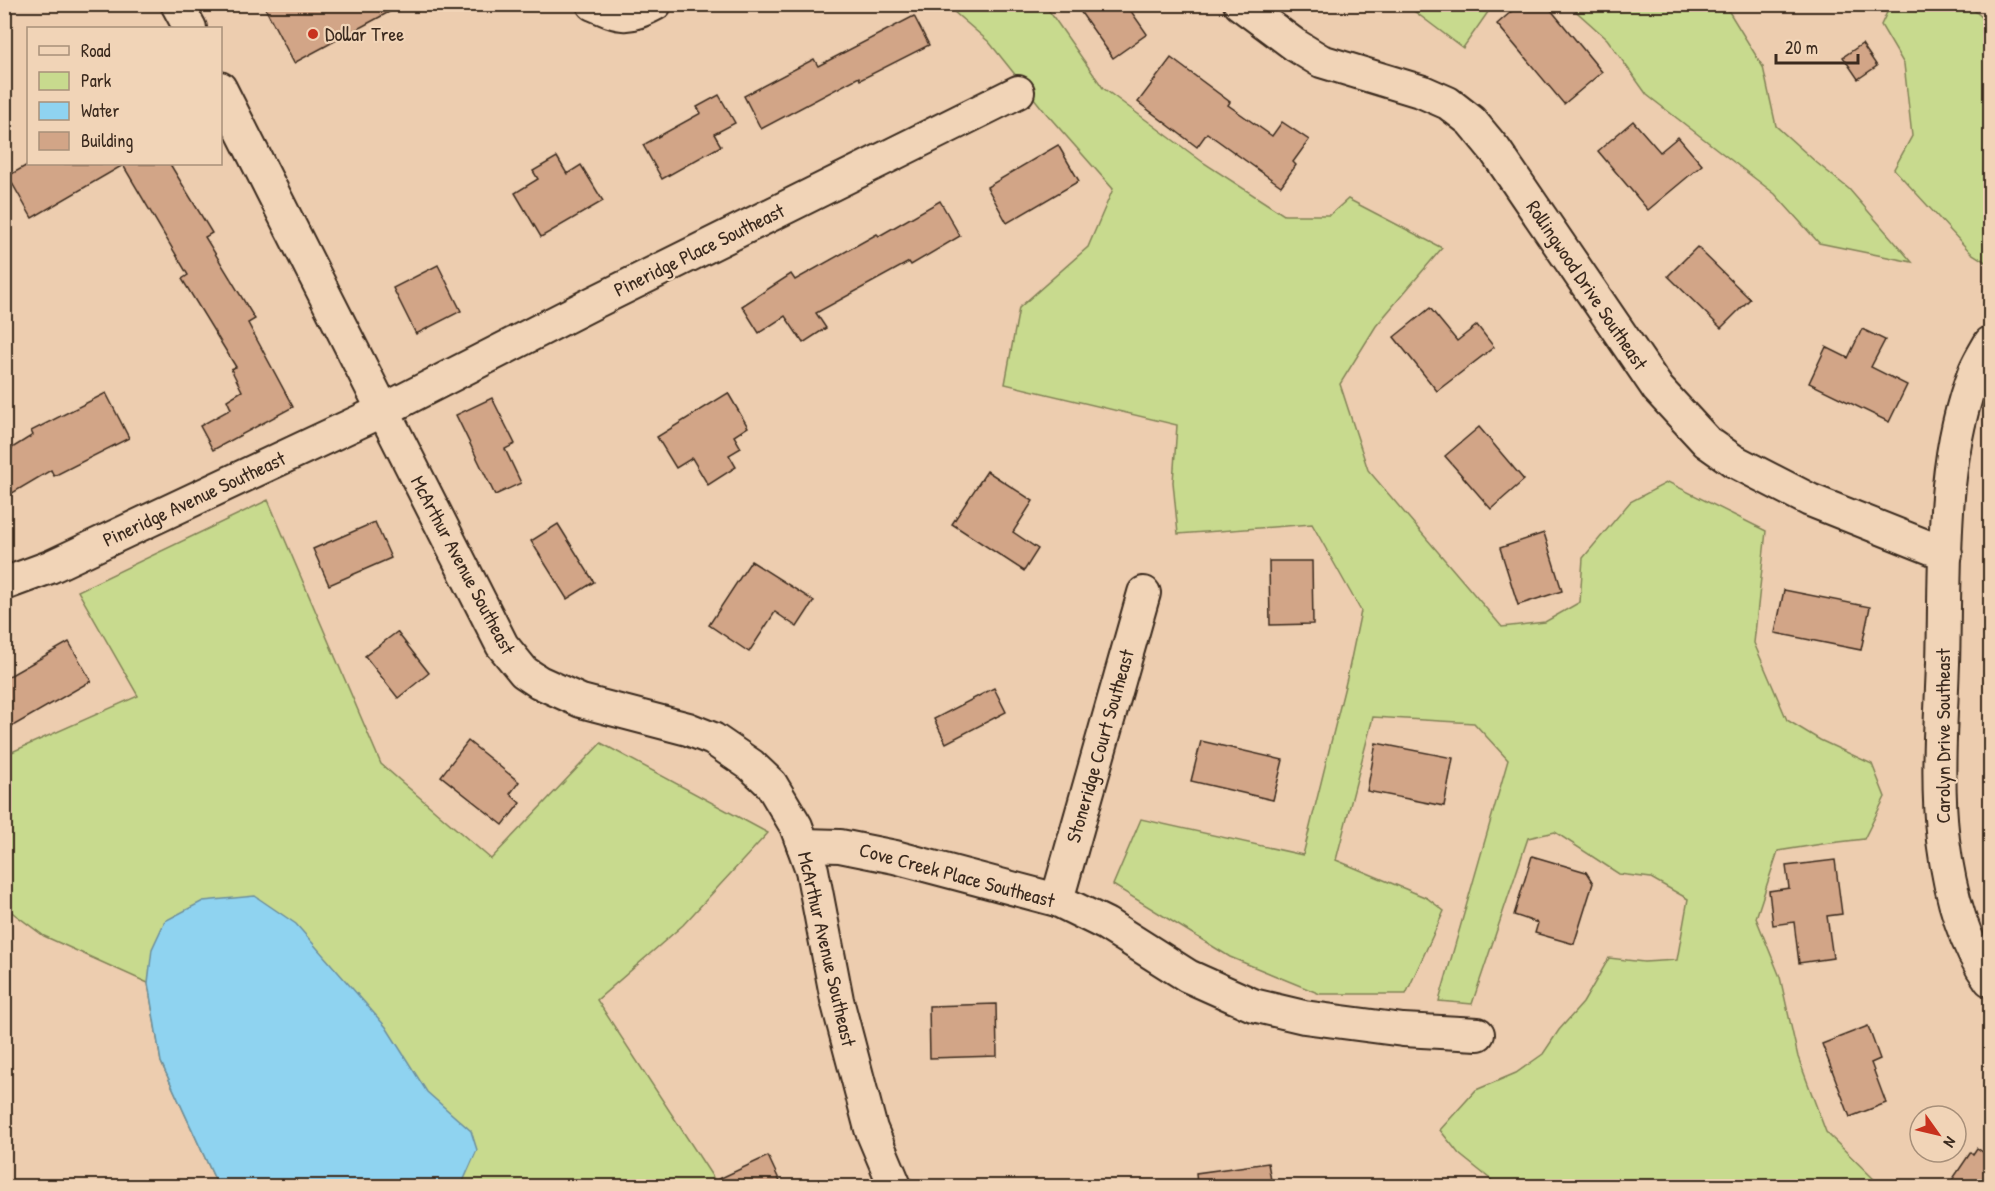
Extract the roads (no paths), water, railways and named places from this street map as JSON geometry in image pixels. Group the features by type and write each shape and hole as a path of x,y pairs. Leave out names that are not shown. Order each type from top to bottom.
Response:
{"street":[{"path":"177,4 189,27"},
{"path":"592,4 618,15 638,13 655,4"},
{"name":"Rollingwood Drive Southeast","path":"1240,4 1295,45 1321,61 1423,92 1448,103 1471,121 1495,150 1658,389 1707,442 1734,462 1810,500 1946,554"},
{"name":"McArthur Avenue Southeast","path":"222,92 502,645 524,672 539,682 581,701 688,729 713,739 751,765 771,784 796,826 812,870 837,1000 871,1129 895,1186"},
{"name":"Pineridge Place Southeast","path":"382,411 593,303 1018,93"},
{"name":"Carolyn Drive Southeast","path":"1990,343 1976,369 1960,416 1948,490 1940,784 1943,840 1957,911 1977,962 1990,980"},
{"name":"Pineridge Avenue Southeast","path":"4,584 50,567 382,411"},
{"name":"Stoneridge Court Southeast","path":"1057,900 1144,593"},
{"name":"Cove Creek Place Southeast","path":"803,845 840,846 884,855 1057,900 1106,924 1188,976 1254,1005 1304,1017 1403,1030 1478,1034"}],"water":[{"path":"255,896 296,924 386,1027 427,1092 471,1131 477,1150 461,1186 218,1186 161,1062 148,983 152,949 165,921 203,901"}],"place":[{"name":"Dollar Tree","path":"313,34"}]}
